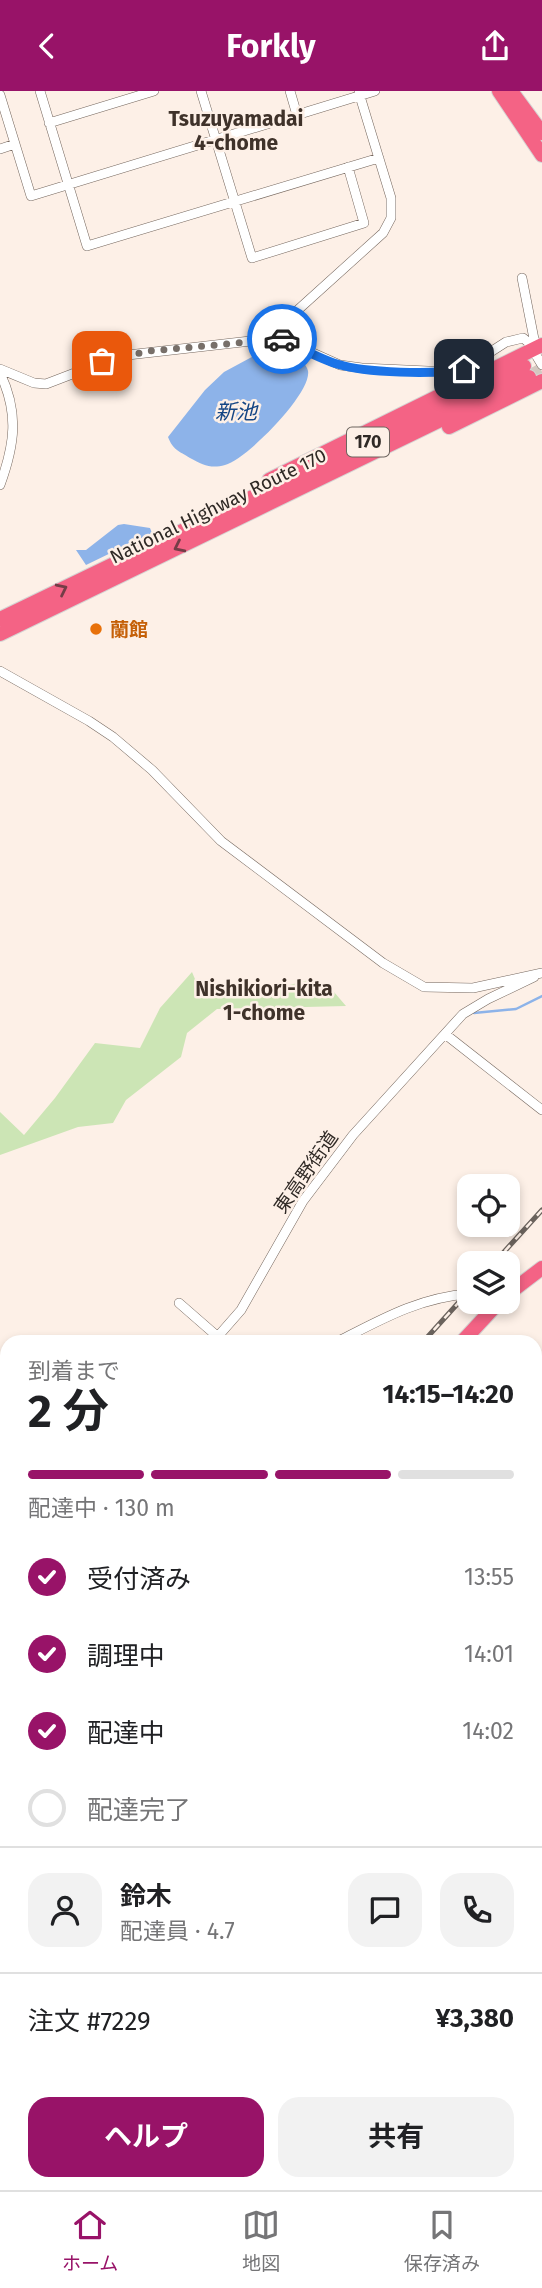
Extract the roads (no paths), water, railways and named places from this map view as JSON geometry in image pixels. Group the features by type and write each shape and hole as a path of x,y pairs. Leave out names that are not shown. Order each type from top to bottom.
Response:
{"highway":[{"path":"499,91 542,155"},
{"path":"512,91 542,134"},
{"path":"212,517 287,470 534,345"},
{"name":"National Highway Route 170","path":"0,619 212,517 532,375"},
{"name":"National Highway Route 170","path":"0,634 241,517 267,512 299,499 532,375"},
{"path":"520,1285 542,1268"},
{"path":"468,1335 488,1314"}],"street":[{"path":"40,91 87,246 379,158"},
{"path":"49,123 154,91"},
{"path":"201,91 252,258 364,223 348,167"},
{"path":"290,91 297,115"},
{"path":"0,95 31,196 297,115 359,93 375,91"},
{"path":"282,339 290,317 376,240 391,218 391,198 359,93"},
{"path":"0,149 15,144"},
{"path":"522,278 534,345 542,365"},
{"path":"0,485 13,441 13,416 5,405 0,371 34,383 46,384 119,356 282,339 340,365 362,369 432,372 464,369 494,349 518,338 534,345"},
{"path":"0,671 113,737 152,770 221,841 383,963 424,987 473,988 542,973"},
{"name":"東高野街道","path":"220,1335 254,1290 303,1201 353,1135 463,1014 542,973"},
{"path":"445,1034 542,1110"},
{"path":"351,1335 407,1307 457,1295"},
{"path":"180,1303 211,1335"}],"water":[{"name":"新池","path":"276,344 299,359 308,371 300,394 276,424 248,451 225,465 215,467 203,464 174,448 168,437 205,390 224,372"},
{"path":"118,525 150,528 152,533 86,565 76,550 86,550"}],"waterway":[{"path":"474,1013 516,1009 542,996"}],"tunnel":[{"path":"529,377 542,370"}],"railway":[{"path":"505,1251 542,1210"},
{"path":"429,1335 457,1304"}],"place":[{"name":"蘭館","path":"96,629"}],"district":[{"name":"Tsuzuyamadai 4-chome","path":"236,131"},
{"name":"Nishikiori-kita 1-chome","path":"264,1001"}]}
